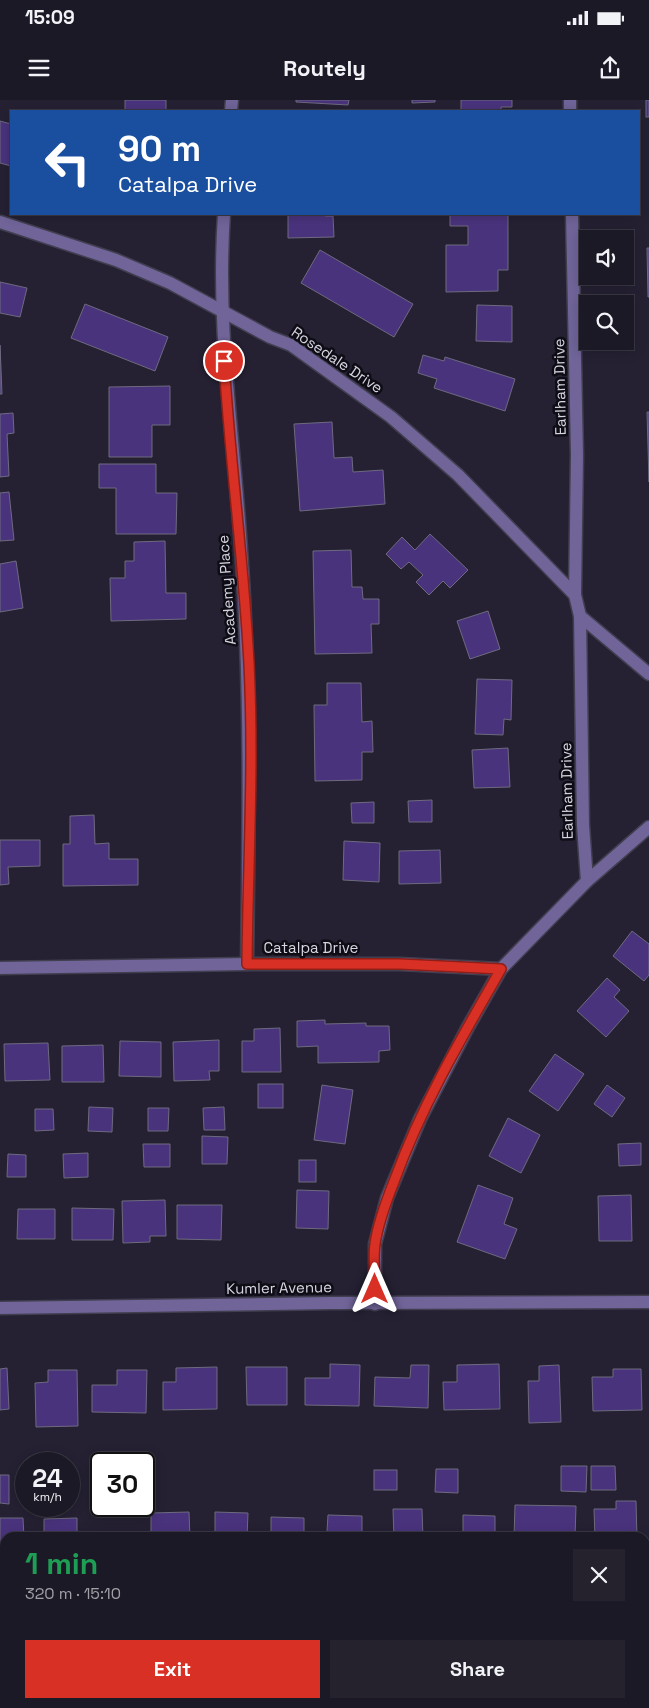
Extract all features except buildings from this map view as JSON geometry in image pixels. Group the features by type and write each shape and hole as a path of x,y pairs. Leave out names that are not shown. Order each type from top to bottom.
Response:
{"street":[{"name":"Academy Place","path":"224,215 221,310 226,396 241,546 249,667 250,788 247,964"},
{"name":"Earlham Drive","path":"572,215 577,455 575,596 580,616 582,825 587,881"},
{"name":"Rosedale Drive","path":"0,222 116,260 170,283 270,337 291,345 391,417 458,475 575,596"},
{"path":"580,616 649,674"},
{"path":"375,1304 375,1244 387,1198 420,1119 501,969 587,881 649,827"},
{"name":"Catalpa Drive","path":"0,968 247,964 400,964 501,969"},
{"name":"Kumler Avenue","path":"0,1308 649,1302"}],"route":[{"path":"224,361 241,546 249,667 250,788 247,964 400,964 501,969 420,1119 401,1162 387,1198 375,1244 375,1289"}]}
